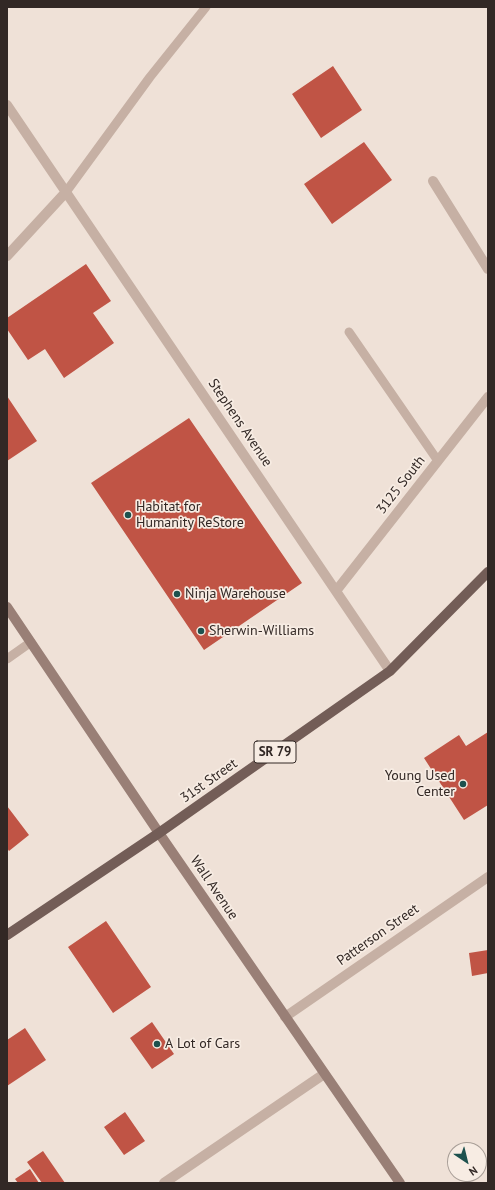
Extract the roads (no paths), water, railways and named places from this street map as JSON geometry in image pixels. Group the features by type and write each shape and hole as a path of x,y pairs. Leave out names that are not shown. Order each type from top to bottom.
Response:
{"main road":[{"name":"31st Street","path":"7,935 159,833 390,671 488,572"},
{"name":"Wall Avenue","path":"7,608 159,833 400,1183"}],"street":[{"name":"Stephens Avenue","path":"7,105 390,671"},
{"path":"433,181 488,269"},
{"path":"7,256 66,192"},
{"name":"3125 South","path":"336,591 488,397"},
{"name":"Patterson Street","path":"285,1017 488,877"},
{"path":"164,1183 324,1074"}],"lane":[{"path":"66,192 150,78 206,7"},
{"path":"349,332 438,461"},
{"path":"7,659 31,642"}],"place":[{"name":"Habitat for Humanity ReStore","path":"128,515"},
{"name":"Ninja Warehouse","path":"177,594"},
{"name":"Sherwin-Williams","path":"201,631"},
{"name":"Young Used Center","path":"463,784"},
{"name":"A Lot of Cars","path":"157,1044"}]}
